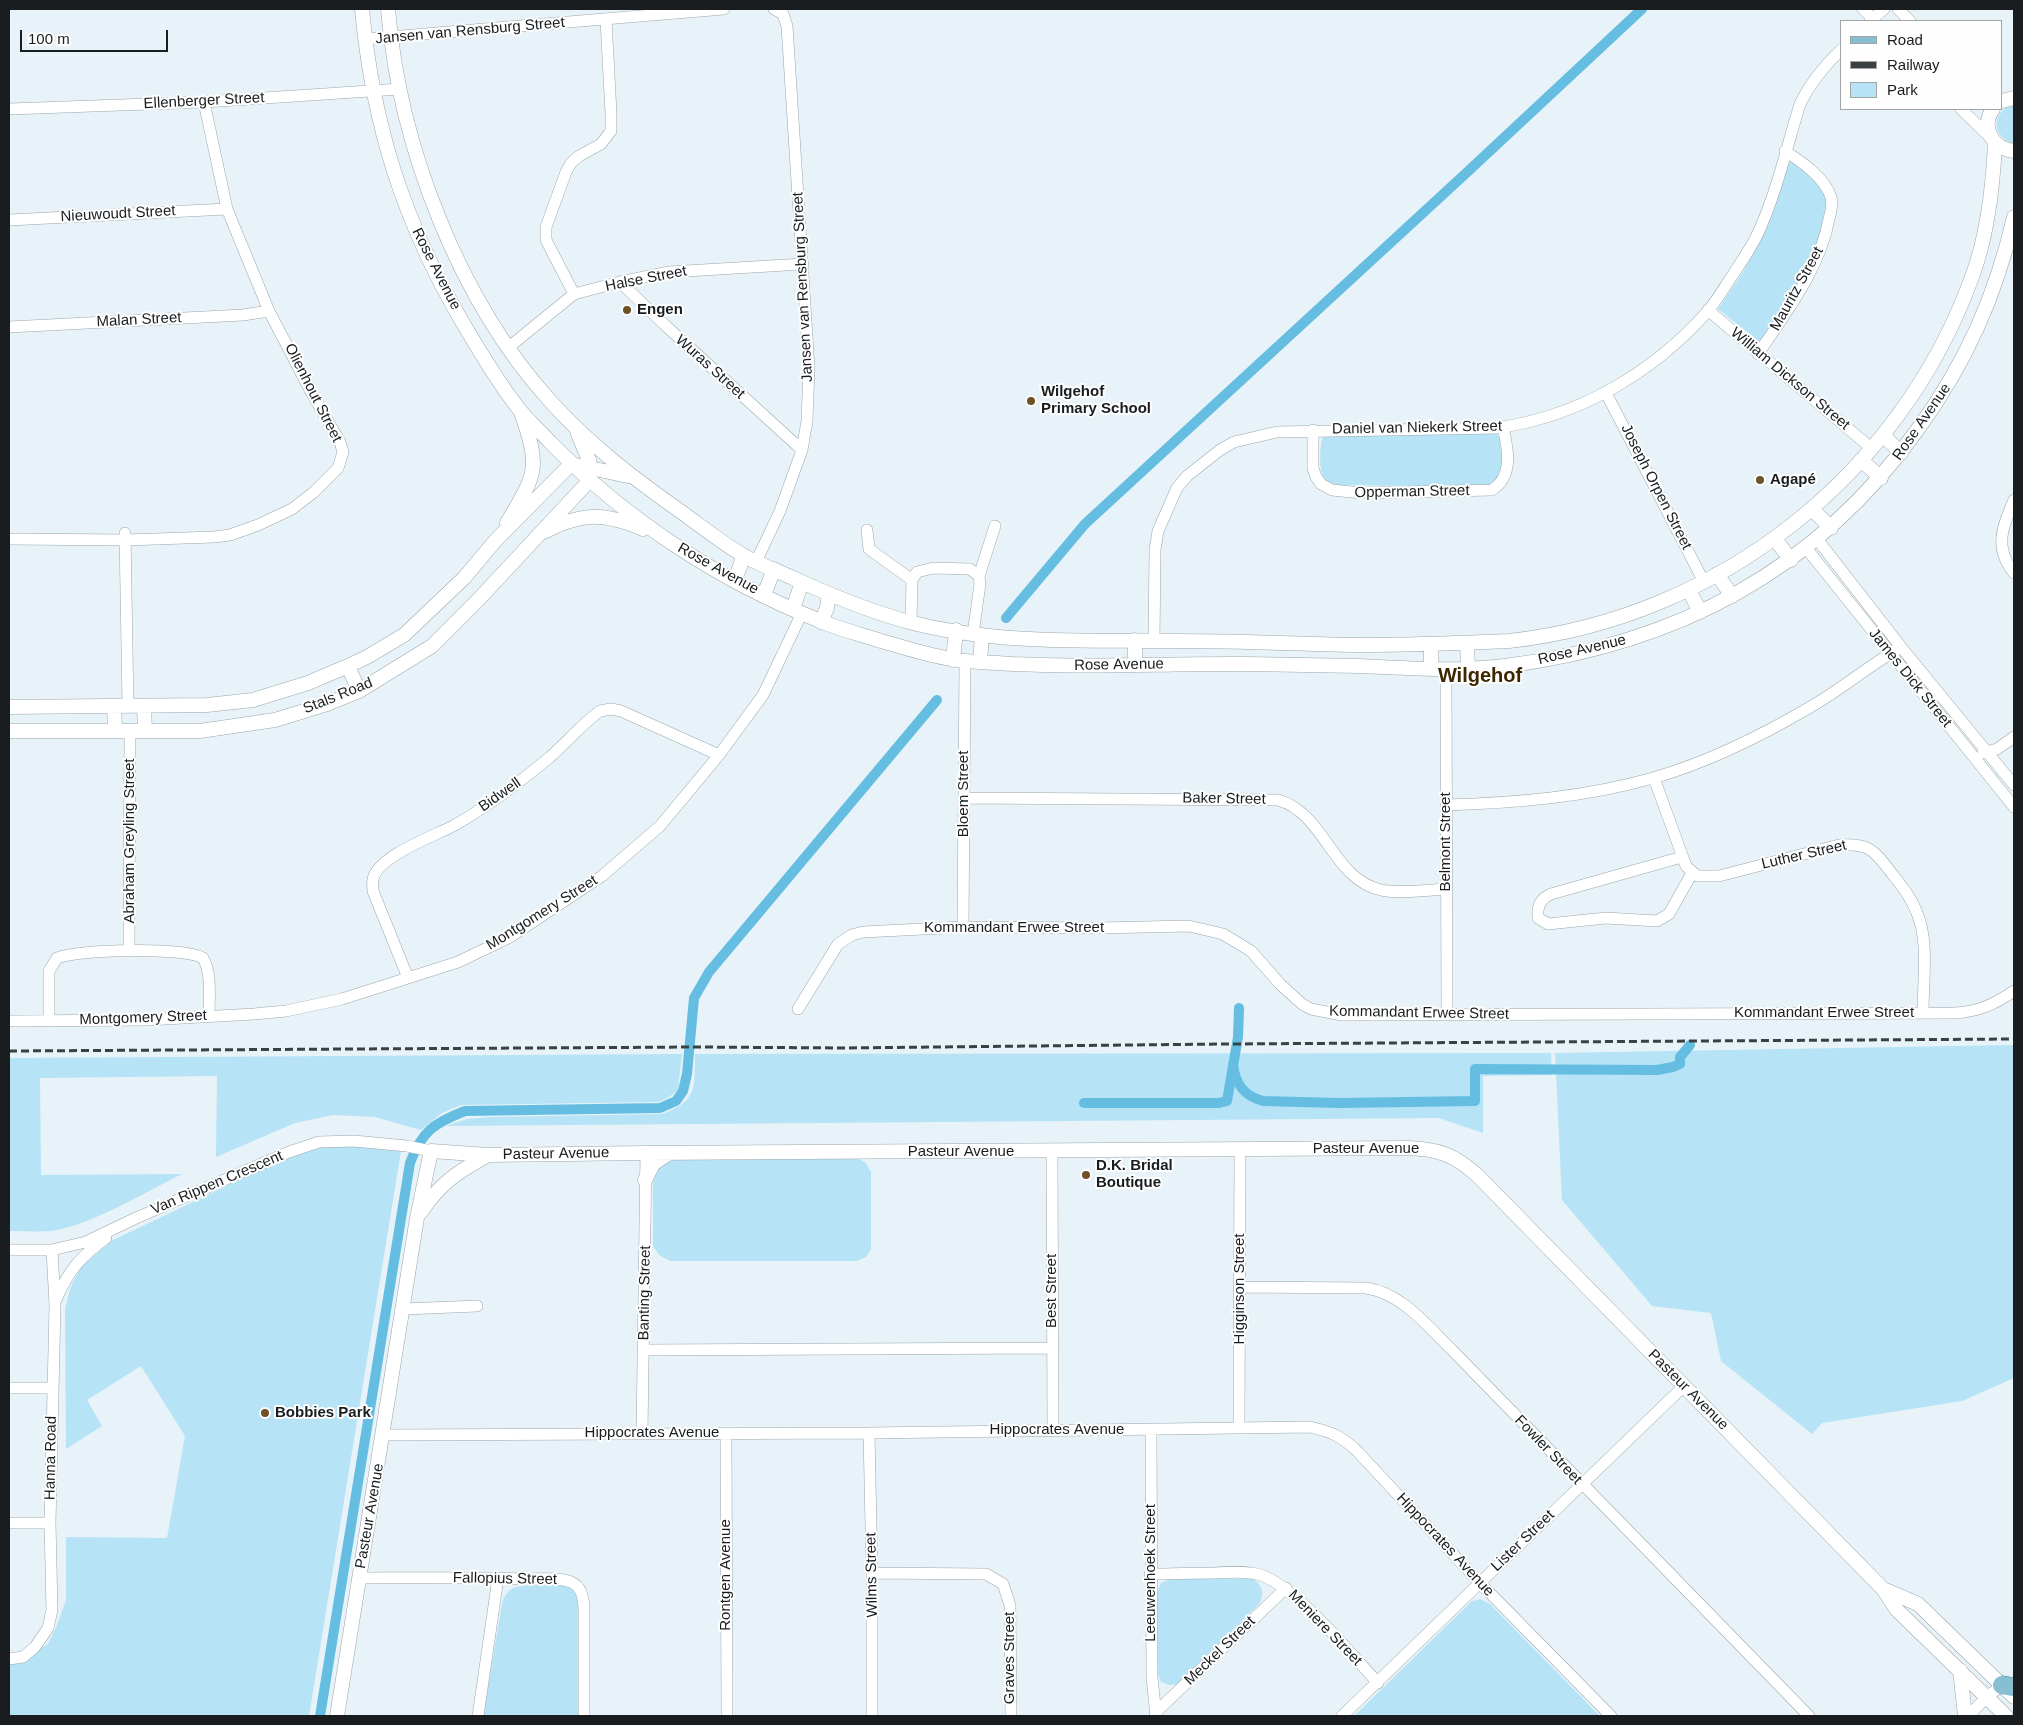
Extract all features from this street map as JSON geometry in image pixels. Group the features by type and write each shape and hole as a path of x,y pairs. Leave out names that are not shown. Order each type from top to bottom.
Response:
{"street":[{"name":"Rose Avenue","path":"362,9 373,91 388,157 413,225 437,277 479,350 520,411 571,464 590,474 662,537 712,569 820,622 898,646 959,660 1053,666 1170,664 1357,666 1431,670 1501,667 1578,653 1635,638 1700,612 1732,596 1791,560 1818,539 1881,478 1901,453 1938,402 1963,360 2007,250 2014,217"},
{"name":"Rose Avenue","path":"388,9 400,89 424,180 437,214 468,281 519,363 549,400 574,426 631,477 750,558 774,570 829,594 911,622 978,634 1049,640 1363,645 1467,643 1533,638 1585,627 1666,601 1704,582 1775,540 1812,509 1883,435 1920,382 1940,348 1973,276 1991,197 1993,141 1988,126 1988,119 1992,110"},
{"name":"Jansen van Rensburg Street","path":"365,39 724,9"},
{"name":"Jansen van Rensburg Street","path":"750,558 780,511 802,450 807,421 809,368 787,26 783,14 774,9"},
{"path":"1863,9 1872,20"},
{"path":"1874,20 1884,9"},
{"path":"1898,9 1909,20"},
{"path":"574,294 546,240 546,227 571,163 579,156 601,144 611,131 612,112 606,20"},
{"name":"Daniel van Niekerk Street","path":"1154,641 1155,550 1158,531 1177,488 1187,476 1205,461 1234,442 1277,432 1312,430 1503,427 1556,414 1606,393 1647,367 1665,352 1708,310 1739,265 1759,231 1806,91 1840,51"},
{"name":"Ellenberger Street","path":"9,110 204,102 400,89"},
{"name":"Olienhout Street","path":"9,539 126,536 214,537 243,531 292,509 314,492 338,468 342,458 340,442 310,390 269,311 226,209 204,102"},
{"path":"1962,110 1993,141 2001,147 2014,151"},
{"name":"Mauritz Street","path":"1758,354 1793,302 1815,263 1826,235 1832,203 1826,187 1813,172 1785,151"},
{"name":"Nieuwoudt Street","path":"9,220 226,209"},
{"name":"Halse Street","path":"509,347 574,294 669,272 803,264"},
{"name":"Wuras Street","path":"620,282 673,333 802,450"},
{"name":"William Dickson Street","path":"1708,310 1871,448"},
{"name":"Malan Street","path":"9,327 243,315 269,311"},
{"name":"Joseph Orpen Street","path":"1606,393 1704,582"},
{"path":"496,540 529,486 534,468 532,449 520,411"},
{"path":"574,426 586,451 590,474 631,477"},
{"name":"Opperman Street","path":"1312,430 1313,468 1321,484 1343,493 1372,493 1492,490 1500,485 1508,463 1503,427"},
{"path":"1883,435 1901,453"},
{"path":"1861,460 1881,478"},
{"name":"Stals Road","path":"9,707 207,705 253,700 308,683 348,666 404,635 464,578 496,540 571,464"},
{"name":"Stals Road","path":"9,731 200,731 275,720 327,704 359,691 432,646 478,600 590,474"},
{"path":"2014,500 2000,538 2005,558 2014,573"},
{"path":"1812,509 1831,528"},
{"path":"536,536 561,524 596,516 621,519 662,537"},
{"path":"980,662 978,634 980,584 978,576 995,526"},
{"path":"867,530 869,549 912,580"},
{"path":"115,731 121,706 126,536"},
{"name":"James Dick Street","path":"1818,539 1901,647 2014,785"},
{"path":"1775,540 1791,560"},
{"name":"James Dick Street","path":"1806,548 1889,654 2014,807"},
{"path":"734,580 740,567 750,558"},
{"path":"911,622 912,580 917,572 933,568 970,569 978,576"},
{"path":"764,595 774,570"},
{"path":"1717,574 1732,596"},
{"path":"798,611 802,582"},
{"path":"1689,590 1700,612"},
{"path":"820,622 827,608 829,594"},
{"name":"Montgomery Street","path":"9,1021 147,1020 286,1011 342,999 458,962 510,937 602,876 660,826 719,755 763,694 798,611"},
{"path":"956,630 959,660"},
{"path":"1134,640 1135,665"},
{"path":"1170,641 1170,664"},
{"path":"1467,643 1468,669"},
{"path":"1430,644 1431,670"},
{"path":"1446,805 1538,801 1654,778 1705,760 1779,725 1844,686 1901,647"},
{"name":"Bloem Street","path":"959,660 964,798 963,927"},
{"path":"348,666 359,691"},
{"name":"Belmont Street","path":"1446,670 1447,1014"},
{"path":"144,706 146,731"},
{"name":"Bidwell","path":"408,978 374,891 372,880 388,860 404,849 433,837 466,819 549,758 600,711 611,709 621,711 719,755"},
{"name":"Abraham Greyling Street","path":"129,951 130,731"},
{"path":"1972,754 1988,753 2014,737"},
{"path":"1654,778 1682,857 1692,873 1668,914 1658,921 1606,918 1548,924 1538,918 1540,902 1544,897 1551,894 1682,857"},
{"name":"Baker Street","path":"964,798 1278,800 1290,803 1303,813 1352,875 1364,883 1384,890 1446,889"},
{"name":"Luther Street","path":"1692,873 1704,878 1719,876 1839,844 1855,844 1871,849 1904,889 1917,912 1922,926 1922,1012"},
{"name":"Kommandant Erwee Street","path":"798,1009 838,944 852,935 877,930 963,927 1098,928 1189,926 1206,929 1223,934 1250,950 1280,984 1302,1004 1311,1009 1342,1015 1973,1012 1984,1009 2014,991"},
{"path":"49,1020 49,971 57,958 74,954 129,951 187,952 203,958 206,963 208,979 209,1016"},
{"name":"Van Rippen Crescent","path":"9,1250 52,1250 86,1242 136,1218 289,1152 319,1142 354,1140 429,1150"},
{"name":"Pasteur Avenue","path":"337,1716 429,1150 488,1155 1423,1148 1449,1155 1478,1176 1883,1589 1897,1610 2006,1716"},
{"name":"Higginson Street","path":"1239,1428 1240,1149"},
{"name":"Best Street","path":"1052,1152 1053,1430"},
{"name":"Banting Street","path":"642,1433 645,1350 646,1153"},
{"path":"645,1180 653,1164 670,1153"},
{"path":"418,1218 438,1189 463,1169 488,1155"},
{"path":"54,1305 66,1277 84,1255 136,1218"},
{"name":"Hanna Road","path":"9,1659 24,1657 40,1640 51,1618 50,1523 54,1305 52,1250"},
{"name":"Fowler Street","path":"1240,1287 1366,1288 1376,1289 1392,1296 1432,1331 1809,1716"},
{"path":"404,1309 477,1306"},
{"path":"645,1350 1052,1348"},
{"name":"Lister Street","path":"1342,1716 1684,1386"},
{"path":"9,1388 52,1388"},
{"name":"Hippocrates Avenue","path":"384,1435 869,1433 1239,1428 1310,1428 1329,1431 1342,1438 1480,1583 1611,1716"},
{"name":"Leeuwenhoek Street","path":"1150,1430 1150,1574 1152,1677 1155,1715"},
{"name":"Wilms Street","path":"869,1433 872,1573 872,1716"},
{"name":"Rontgen Avenue","path":"726,1434 727,1716"},
{"path":"9,1523 50,1523"},
{"name":"Graves Street","path":"872,1573 986,1574 1003,1584 1010,1605 1011,1716"},
{"name":"Meniere Street","path":"1150,1574 1249,1573 1267,1578 1286,1588 1378,1682"},
{"name":"Fallopius Street","path":"360,1578 498,1578 570,1582 579,1588 583,1594 584,1716"},
{"path":"478,1716 498,1578"},
{"name":"Meckel Street","path":"1155,1715 1286,1588"},
{"name":"Pasteur Avenue","path":"1883,1589 1918,1604 2010,1690"},
{"path":"1960,1670 1966,1716"},
{"path":"1966,1716 1987,1697 2010,1690"}],"green space":[{"path":"2014,103 2014,143 2006,140 2001,135 1997,124 2001,112"},
{"path":"1792,162 1801,165 1829,196 1821,238 1794,292 1760,342 1718,309 1743,272 1761,238 1787,164"},
{"path":"1495,432 1501,442 1505,466 1499,479 1489,487 1335,485 1326,480 1321,470 1320,451 1323,436"},
{"path":"2014,1045 2014,1378 1962,1401 1822,1423 1812,1434 1721,1361 1711,1313 1652,1306 1562,1200 1555,1053"},
{"path":"1551,1053 1552,1075 1483,1076 1483,1133 1439,1118 446,1126 467,1119 490,1117 662,1114 682,1104 692,1092 695,1076 695,1054"},
{"path":"682,1054 678,1090 658,1102 461,1105 442,1113 421,1130 375,1117 333,1115 295,1123 216,1157 217,1076 40,1078 41,1175 182,1174 83,1223 51,1231 9,1231 9,1058"},
{"name":"Bobbies Park","path":"329,1144 365,1144 401,1151 309,1716 9,1716 9,1663 28,1657 48,1644 66,1600 66,1537 167,1538 185,1436 141,1366 87,1400 102,1426 66,1449 65,1308 71,1286 81,1267 111,1241 298,1152"},
{"path":"855,1157 866,1163 871,1172 871,1249 866,1257 857,1261 670,1261 659,1255 653,1246 653,1179 658,1168 673,1160"},
{"path":"1172,1578 1253,1579 1261,1587 1262,1596 1260,1603 1180,1684 1169,1685 1161,1682 1157,1672 1156,1595 1161,1583"},
{"path":"567,1584 579,1596 581,1716 483,1716 502,1604 506,1594 515,1587 521,1586"},
{"path":"1480,1599 1490,1604 1600,1716 1354,1716 1472,1601"}],"waterway":[{"path":"1006,618 1085,524 1642,9"},
{"path":"320,1716 410,1163 419,1143 437,1124 465,1111 660,1108 676,1101 683,1091 687,1074 694,998 709,972 937,700"},
{"path":"1084,1103 1219,1103 1227,1101 1238,1037 1239,1008"},
{"path":"1233,1064 1236,1078 1242,1088 1251,1096 1263,1101 1339,1103 1475,1101 1475,1069 1657,1070 1680,1064 1680,1057 1690,1045"}],"railway":[{"path":"9,1051 698,1047 844,1048 2014,1039"}],"place":[{"name":"Engen","path":"627,310"},
{"name":"Wilgehof Primary School","path":"1031,401"},
{"name":"Agapé","path":"1760,480"},
{"name":"D.K. Bridal Boutique","path":"1086,1175"},
{"name":"Bobbies Park","path":"265,1413"}],"district":[{"name":"Wilgehof","path":"1480,676"}]}
